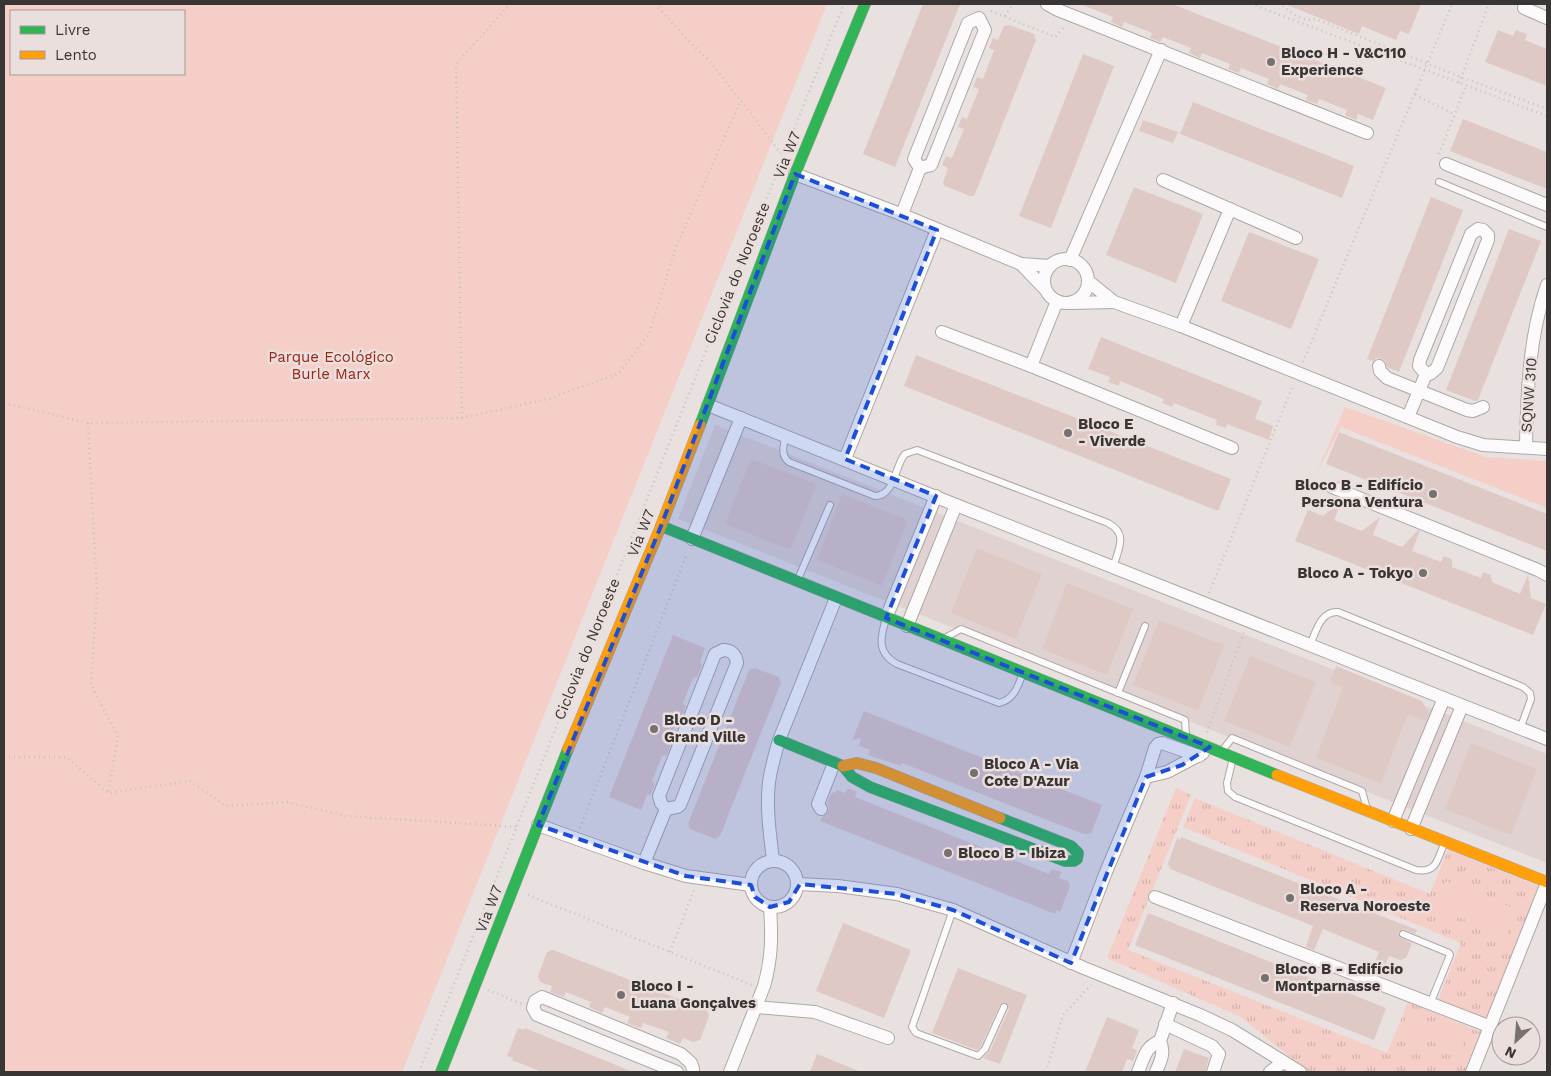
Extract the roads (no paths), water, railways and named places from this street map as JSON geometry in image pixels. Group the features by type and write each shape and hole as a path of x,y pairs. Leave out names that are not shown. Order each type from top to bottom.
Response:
{"street":[{"name":"Via W7","path":"442,1072 538,825 661,526 795,174 865,4"},
{"path":"1047,4 1367,133"},
{"path":"1524,8 1547,18"},
{"path":"979,18 985,30 931,165 920,168 914,159 968,23 979,18"},
{"path":"1070,260 1161,50"},
{"path":"1441,162 1547,205"},
{"path":"902,214 920,168"},
{"path":"795,174 902,214 1022,264 1050,266"},
{"path":"1163,180 1296,238"},
{"path":"1181,326 1230,209"},
{"path":"1478,229 1483,230 1488,235 1488,240 1437,368 1430,374 1426,374 1419,366 1420,360 1472,234 1478,229"},
{"path":"845,459 937,230"},
{"path":"1045,288 1044,277 1050,266 1056,262 1070,260 1082,267 1088,281 1114,302 1181,326 1298,374 1483,445 1526,446 1547,449"},
{"path":"1022,264 1052,298 1057,301 1064,303 1114,302"},
{"path":"1071,303 1083,295 1088,281"},
{"name":"SQNW 310","path":"1526,446 1531,353 1539,308 1547,285"},
{"path":"1031,366 1057,301"},
{"path":"942,332 1232,448"},
{"path":"1379,366 1380,371 1387,378 1419,391 1467,410 1473,411 1482,407"},
{"path":"1408,417 1426,374"},
{"path":"708,405 1113,568 1547,739"},
{"path":"692,539 741,418"},
{"path":"1332,488 1530,566 1547,575"},
{"path":"886,618 936,496"},
{"path":"907,626 956,505"},
{"path":"661,526 836,598 1186,737 1208,750"},
{"path":"772,860 769,822 769,783 772,762 836,598"},
{"path":"723,650 728,650 735,656 737,663 680,804 677,807 666,809 661,803 659,796 716,654 723,650"},
{"path":"1393,821 1444,698"},
{"path":"1411,829 1462,706"},
{"path":"779,740 839,764 852,777 890,795 1065,861 1077,859 1078,853 1071,846 896,775 857,763 839,764"},
{"path":"1071,962 1146,777 1155,748 1158,744 1162,743 1233,756 1547,882 1496,1016"},
{"path":"1146,777 1167,772 1208,750"},
{"path":"821,809 818,804 820,799 839,764"},
{"path":"644,863 666,809"},
{"path":"538,825 686,876 751,884"},
{"path":"772,860 780,861 793,870 798,884 794,897 790,902 777,907 770,907 764,905 755,897 751,884 757,868 761,864 772,860"},
{"path":"798,884 838,886 897,894 952,910 1101,975 1173,1003 1232,1030 1300,1072"},
{"path":"1155,897 1491,1028 1472,1072"},
{"path":"730,1072 763,989 772,951 770,907"},
{"path":"676,1072 537,1015 533,1008 535,1001 542,997 682,1054 691,1063 695,1071"},
{"path":"1156,1072 1163,1054 1160,1041 1173,1003"},
{"path":"756,1007 815,1012 888,1038"},
{"path":"1165,1024 1212,1046 1219,1054 1213,1072"},
{"path":"1138,1072 1148,1048 1151,1044 1160,1041"},
{"path":"1270,1072 1283,1062"}],"lane":[{"path":"1440,182 1547,228"},
{"path":"785,436 783,452 784,458 788,462 876,496 886,492 894,479 902,457 909,451 917,450 1108,523 1120,532 1121,540 1113,568"},
{"path":"796,581 830,505"},
{"path":"1310,645 1321,620 1327,614 1338,612 1523,687 1530,693 1531,699 1520,729"},
{"path":"886,618 882,633 883,651 888,659 897,664 999,703 1007,702 1012,696 1023,672"},
{"path":"1118,693 1145,626"},
{"path":"942,640 961,630 1186,720 1186,737"},
{"path":"1208,750 1232,738 1362,791 1368,811"},
{"path":"1233,756 1227,783 1228,791 1235,797 1416,870 1429,870 1434,866 1444,842"},
{"path":"952,910 912,1027 916,1033 978,1056 985,1049 1004,1007"},
{"path":"1403,934 1450,955 1430,1004"}],"place":[{"name":"Bloco H - V&C110 Experience","path":"1271,62"},
{"name":"Bloco E - Viverde","path":"1068,433"},
{"name":"Bloco B - Edifício Persona Ventura","path":"1433,494"},
{"name":"Bloco A - Tokyo","path":"1423,573"},
{"name":"Bloco D - Grand Ville","path":"654,729"},
{"name":"Bloco A - Via Cote D'Azur","path":"974,773"},
{"name":"Bloco B - Ibiza","path":"948,853"},
{"name":"Bloco A - Reserva Noroeste","path":"1290,898"},
{"name":"Bloco B - Edifício Montparnasse","path":"1265,978"},
{"name":"Bloco I - Luana Gonçalves","path":"621,995"}],"park label":[{"name":"Parque Ecológico Burle Marx","path":"331,366"}]}
